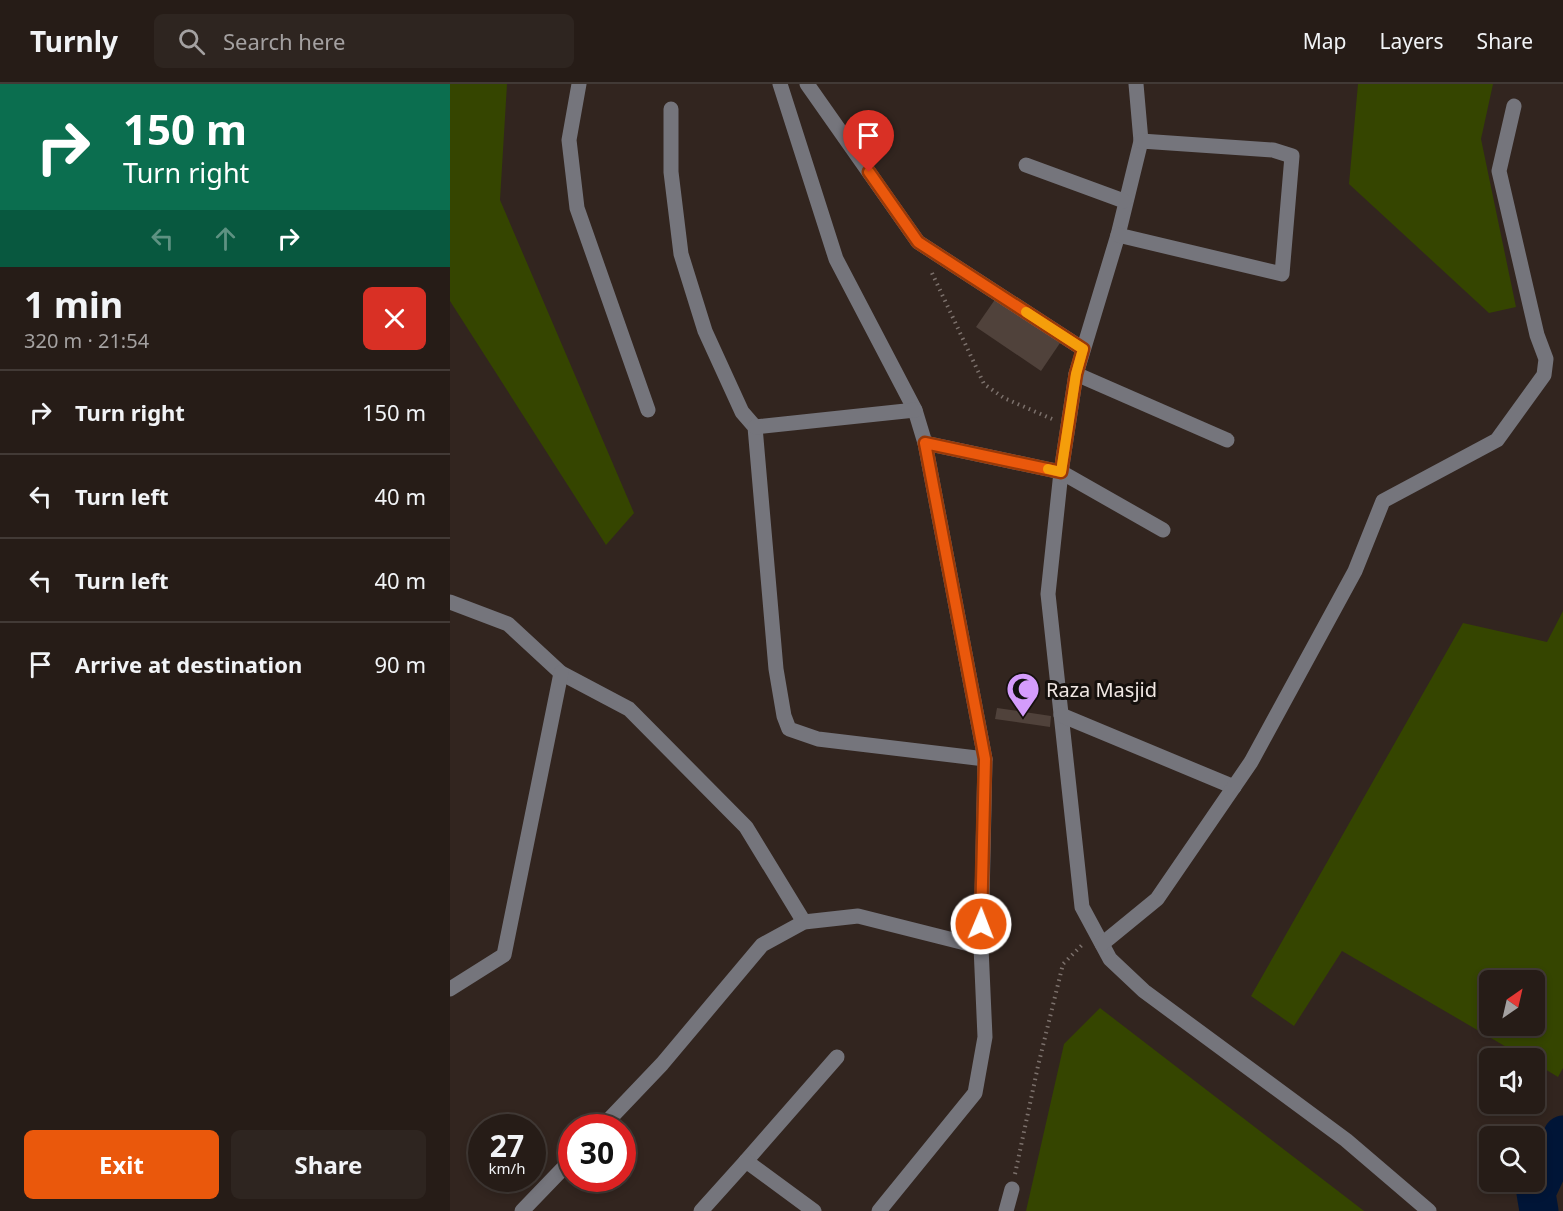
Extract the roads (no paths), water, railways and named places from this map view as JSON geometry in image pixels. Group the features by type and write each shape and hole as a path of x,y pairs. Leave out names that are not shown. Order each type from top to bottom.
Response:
{"street":[{"path":"579,84 569,140 577,208 648,410"},
{"path":"780,84 836,259 915,410 925,443 985,759 981,947 985,1037 975,1093 879,1211"},
{"path":"807,84 918,242 1083,349"},
{"path":"1136,84 1141,141 1118,235 1076,374 1061,472 1048,594 1082,906 1110,958 1144,991 1346,1140 1429,1211"},
{"path":"1098,938 1157,899 1251,762 1355,571 1383,501 1497,440 1544,375 1546,359 1537,335 1499,171 1514,106"},
{"path":"671,110 671,172 681,254 705,331 742,412 755,427 776,669 784,716 789,729 818,739 985,759"},
{"path":"1118,235 1282,274 1292,156 1274,150 1141,141"},
{"path":"1026,165 1125,201"},
{"path":"1076,374 1227,440"},
{"path":"755,427 915,410"},
{"path":"925,443 1061,472 1163,530"},
{"path":"450,602 508,624 561,673 629,709 746,827 804,922"},
{"path":"450,989 504,956 561,673"},
{"path":"1061,715 1234,787"},
{"path":"614,1114 662,1064 762,945 804,922 858,916 981,947"},
{"path":"701,1211 837,1057"},
{"path":"746,1161 814,1211"},
{"path":"522,1211 558,1174"},
{"path":"1006,1211 1012,1189"}],"waterway":[{"path":"1539,1211 1536,1193 1563,1135"}],"place":[{"name":"Raza Masjid","path":"1023,718"}]}
